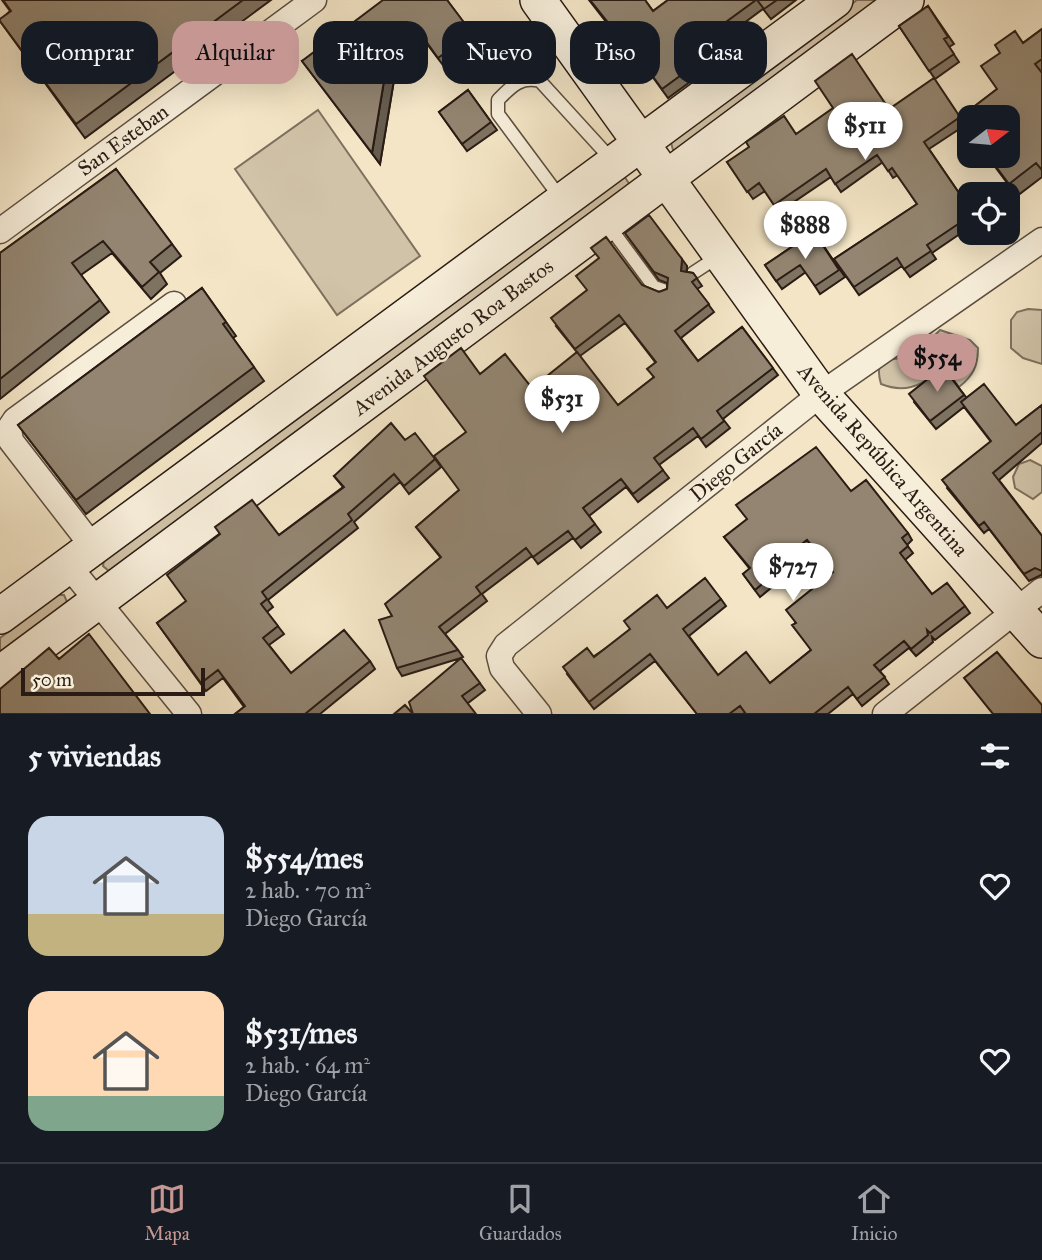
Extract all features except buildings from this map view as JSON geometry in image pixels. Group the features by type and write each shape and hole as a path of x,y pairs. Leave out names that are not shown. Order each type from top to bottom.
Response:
{"main road":[{"name":"Avenida República Argentina","path":"538,0 627,154 665,179 706,264 821,394 1029,601 1042,640"},
{"name":"Avenida Augusto Roa Bastos","path":"0,616 835,0"},
{"name":"Avenida Augusto Roa Bastos","path":"0,674 906,0"}],"street":[{"name":"San Esteban","path":"0,231 314,0"},
{"name":"Diego García","path":"539,714 502,668 499,656 506,645 821,394 1042,240"},
{"path":"174,304 15,420 9,429 11,441 80,556 98,601 189,714"},
{"path":"886,714 1029,601"}],"lane":[{"path":"563,201 498,114 498,100 515,83 528,78 540,80 627,154"},
{"path":"607,223 654,287 666,291"}],"shaded area":[{"path":"857,0 882,0 676,152 673,150 670,139 744,84 767,84 767,67"},
{"path":"318,110 420,256 337,315 235,169"},
{"path":"624,176 630,185 110,572 103,566 104,560"},
{"path":"1028,309 1042,310 1042,364 1023,358 1011,348 1011,320 1017,312"},
{"path":"940,330 970,340 978,348 974,370 964,383 959,387 948,372 938,372 911,387 897,388 881,384 879,368 882,363 914,353"},
{"path":"1030,460 1042,466 1042,492 1033,499 1015,488 1013,477 1019,464"},
{"path":"57,595 64,595 68,604 0,656 0,638"}]}
